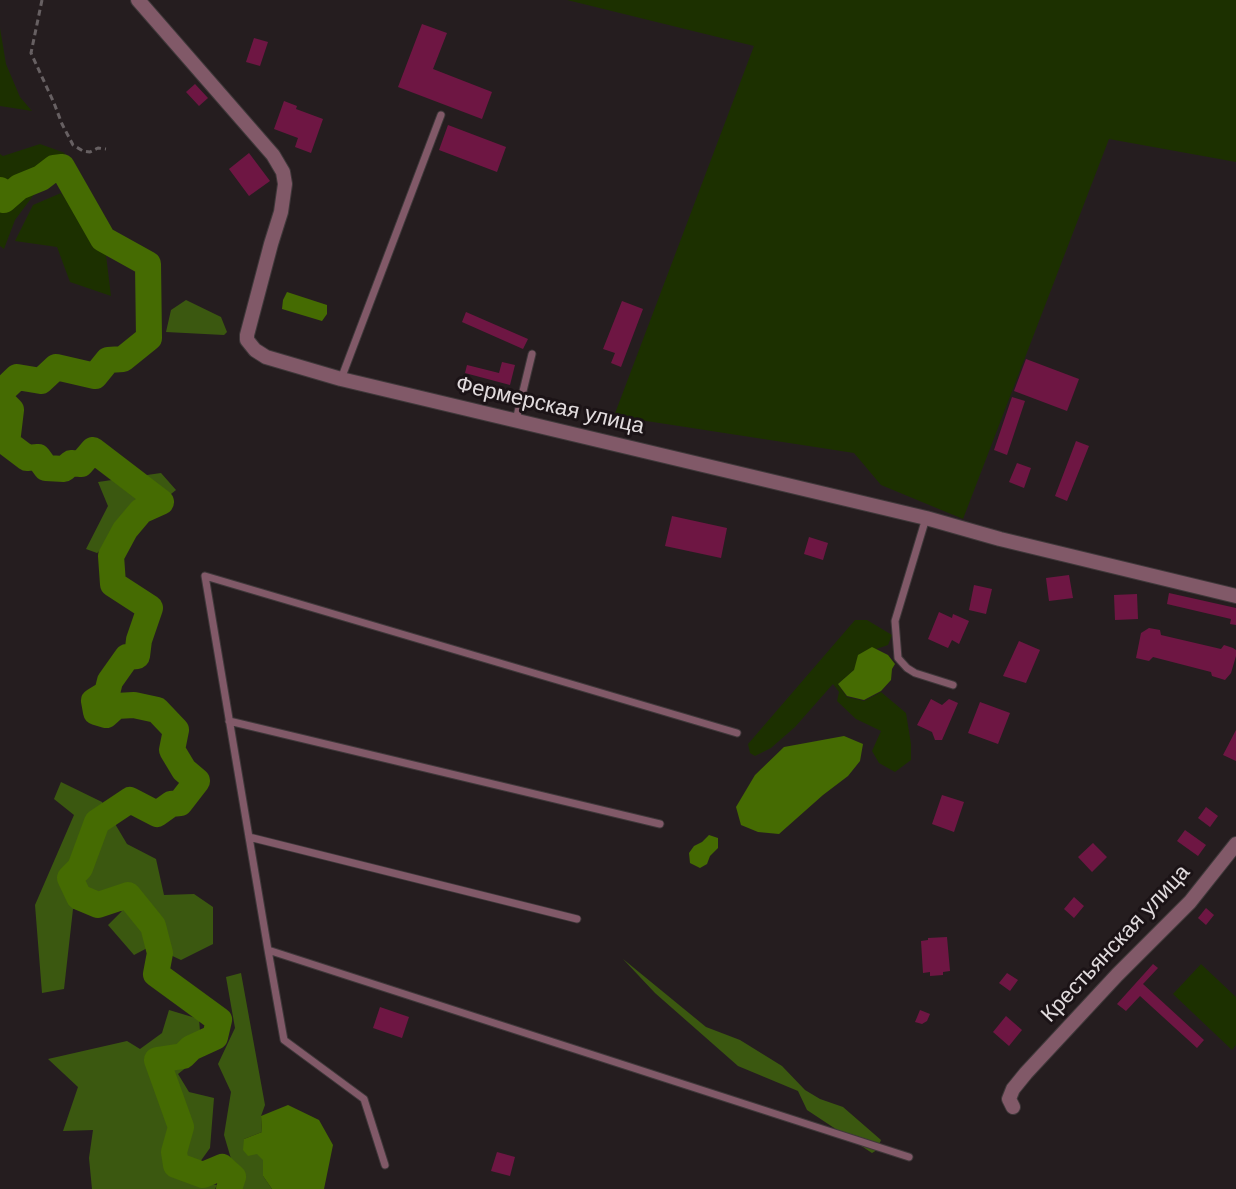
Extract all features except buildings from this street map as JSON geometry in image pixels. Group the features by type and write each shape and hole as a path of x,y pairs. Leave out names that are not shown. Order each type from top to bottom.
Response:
{"street":[{"name":"Фермерская улица","path":"138,0 273,155 283,172 285,184 281,212 247,340 266,357 341,379 926,518 1236,596"},
{"name":"Крестьянская улица","path":"1013,1107 1009,1099 1026,1073 1190,902 1236,844"}],"lane":[{"path":"341,379 441,115"},
{"path":"516,420 532,354"},
{"path":"926,518 895,621 898,658 915,673 953,685"},
{"path":"385,1165 364,1099 284,1040 205,576 737,733"},
{"path":"229,721 660,824"},
{"path":"249,837 577,919"},
{"path":"268,950 909,1157"}],"path":[{"path":"42,0 31,53 73,145 90,152 98,148 106,149"}],"shaded area":[{"path":"567,0 1236,0 1236,162 1109,139 963,519 881,485 854,453 614,416 754,46"},
{"path":"0,28 6,64 20,97 32,111 0,106"},
{"path":"40,144 65,153 15,220 4,249 0,246 0,154 3,156"},
{"path":"61,193 106,255 111,296 70,282 57,247 15,241 33,205"},
{"path":"287,292 327,305 327,314 322,321 282,309"},
{"path":"186,300 221,317 227,332 224,335 166,332 171,310"},
{"path":"161,473 176,490 97,553 86,549 108,506 98,482"},
{"path":"855,620 867,620 892,635 888,645 859,655 854,670 838,684 847,697 864,701 881,692 906,713 911,760 895,772 879,763 872,751 881,731 856,719 837,701 839,692 833,684 795,727 771,748 755,756 750,753 748,744"},
{"path":"872,647 888,655 895,664 891,680 881,691 864,700 847,696 838,684 854,670 858,655"},
{"path":"844,736 863,744 860,761 848,776 779,834 758,832 741,825 736,807 755,775 784,747"},
{"path":"61,782 102,802 127,844 156,859 164,895 194,894 213,907 213,944 181,960 151,946 134,955 108,925 122,911 73,909 64,989 42,993 35,905 74,815 54,799"},
{"path":"709,835 718,838 718,848 707,864 700,868 690,863 689,853"},
{"path":"623,959 706,1027 740,1040 782,1066 805,1090 843,1107 881,1140 877,1150 872,1153 807,1110 798,1091 738,1066 655,993"},
{"path":"1201,964 1236,997 1236,1045 1232,1050 1173,994"},
{"path":"241,973 265,1105 261,1116 262,1132 244,1139 264,1160 263,1176 272,1189 238,1189 224,1135 231,1092 218,1064 235,1028 226,977"},
{"path":"169,1010 199,1019 202,1055 178,1074 189,1092 214,1098 210,1148 187,1180 217,1185 215,1189 92,1189 89,1158 93,1130 63,1131 78,1087 48,1059 127,1041 140,1049 162,1033"},
{"path":"288,1105 319,1120 333,1145 324,1189 272,1189 263,1176 263,1160 257,1154 248,1156 243,1150 244,1139 262,1132 261,1116"}],"waterway":[{"path":"0,190 4,200 19,187 41,178 54,168 62,167 103,239 148,264 149,338 123,359 108,360 95,376 56,367 41,381 17,377 0,393"},
{"path":"0,399 11,410 7,443 27,458 38,457 46,468 64,469 71,463 81,464 93,450 161,502 141,511 125,530 111,556 113,584 150,608 137,656 127,657 110,681 107,693 94,701 96,712 106,715 116,706 134,705 157,710 176,730 172,750 184,770 197,781 180,803 171,804 157,814 130,800 97,822 80,868 70,878 79,897 98,905 128,895 153,926 160,953 156,974 219,1020 215,1037 191,1048 183,1056 157,1060 181,1127 174,1152 176,1165 203,1175 222,1167 233,1177 229,1189"}]}
